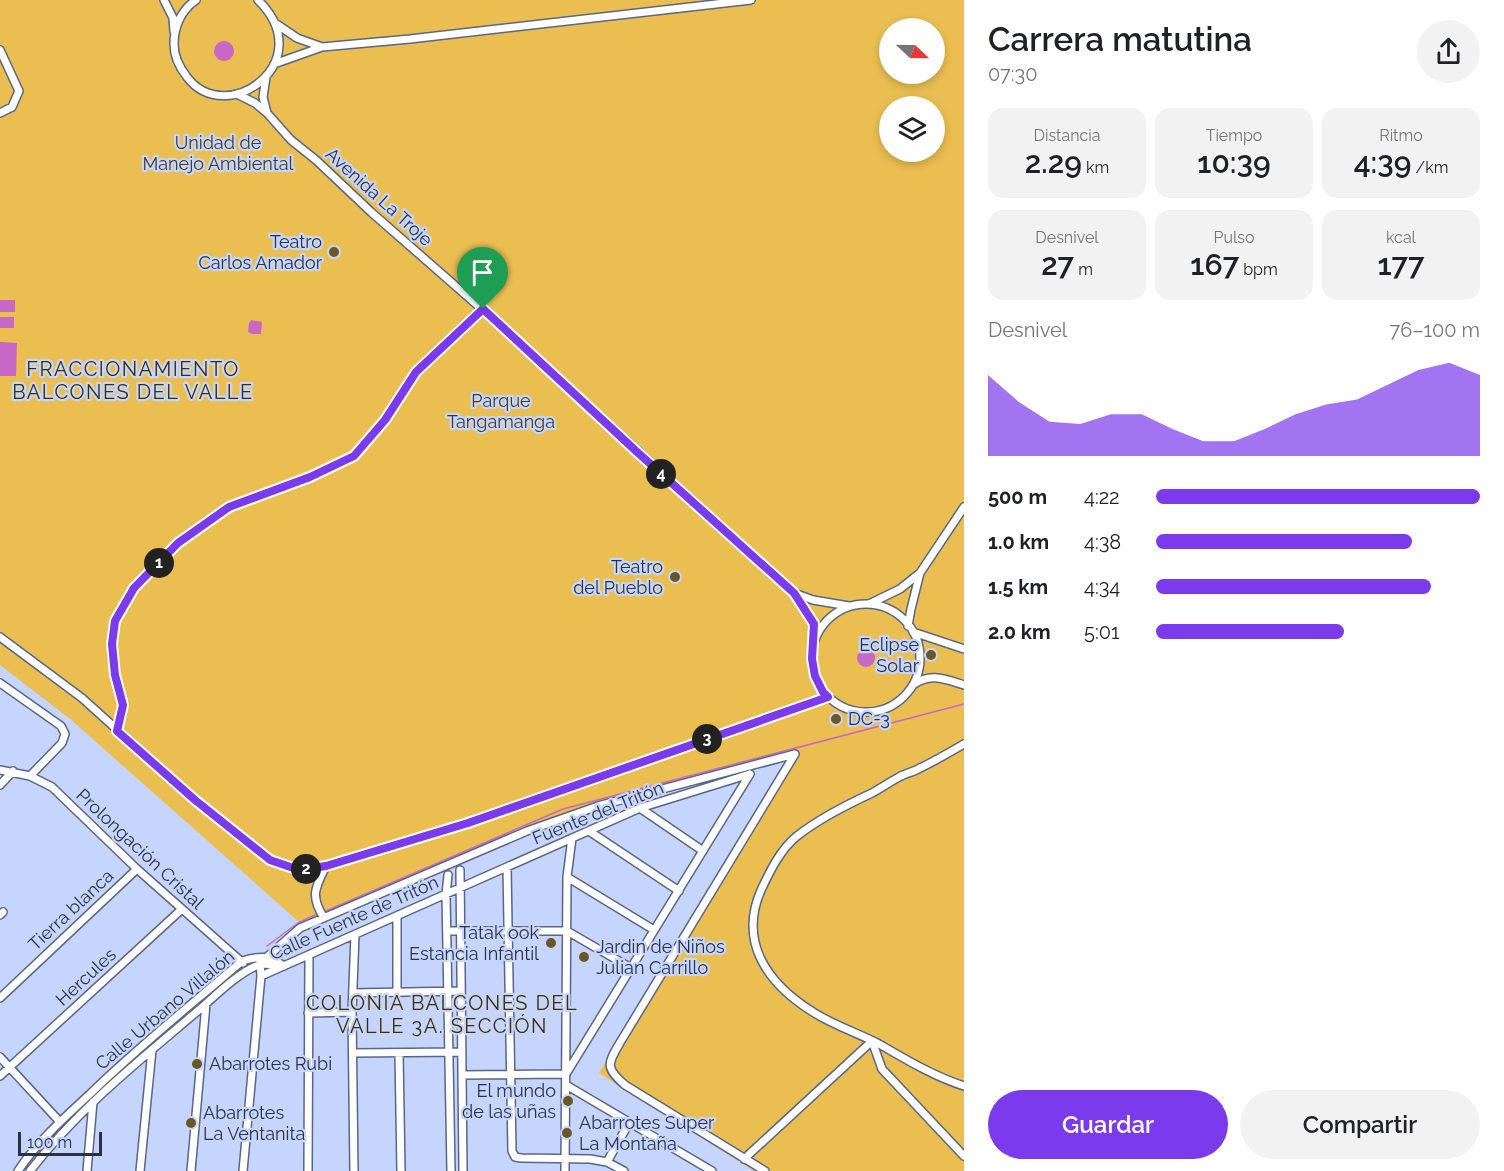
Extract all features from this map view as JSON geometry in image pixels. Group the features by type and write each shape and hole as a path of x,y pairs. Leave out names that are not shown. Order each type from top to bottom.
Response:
{"street":[{"path":"164,0 173,18 174,51 179,67 190,81 204,91 220,95 237,94 253,88 266,77 274,64 279,36 275,22 258,0"},
{"path":"174,34 180,17 196,0"},
{"path":"274,64 322,47 751,0"},
{"path":"275,22 297,38 322,47"},
{"path":"0,50 19,91 12,107 0,113"},
{"path":"266,77 263,97 267,113"},
{"name":"Avenida La Troje","path":"237,94 255,103 267,113 291,140 483,309 794,593 814,624 814,642"},
{"path":"117,731 123,705 115,675 112,644 115,621 134,588 178,543 229,507 310,477 354,456 385,420 416,372 483,309"},
{"path":"964,507 920,573 900,589 869,604 851,606 835,614 823,626 814,642 812,659 815,676 823,692 836,704 852,711 870,712 887,708 902,699 913,685 923,678 938,677 964,685"},
{"path":"911,629 911,609 920,573"},
{"name":"Avenida La Troje","path":"794,593 813,600 851,606"},
{"path":"869,604 886,608 902,618 911,629 919,649 915,661 913,685"},
{"path":"911,629 964,650"},
{"path":"0,637 82,698 195,800 270,860 299,870 326,866 468,823 828,697"},
{"path":"0,683 61,726 65,734 62,743 30,776"},
{"path":"964,744 920,769 852,801 797,836 782,851 755,903 753,922 754,942 759,959 783,989 814,1013 872,1041 937,1077 964,1086"},
{"path":"267,957 300,928 563,817 795,754 621,1041 611,1058 610,1068 613,1075 625,1085 765,1171"},
{"name":"Prolongación Cristal","path":"0,770 30,776 52,787 137,869 242,961 248,970"},
{"path":"0,785 14,771"},
{"name":"Fuente del Tritón","path":"459,888 640,808 750,774 703,851"},
{"path":"566,1074 703,851 640,808"},
{"path":"589,831 679,891"},
{"path":"565,1171 567,877 572,838"},
{"path":"324,918 314,901 314,894 326,866"},
{"path":"507,867 512,1151 515,1157 590,1159 607,1162 624,1171"},
{"name":"Tierra blanca","path":"0,998 137,869"},
{"path":"460,870 463,1171"},
{"path":"448,875 446,894 451,1171"},
{"path":"567,877 654,930"},
{"name":"Calle Fuente de Tritón","path":"261,976 459,888"},
{"name":"Hercules","path":"0,1076 182,909"},
{"path":"397,916 397,992"},
{"path":"447,930 567,930 631,968"},
{"path":"354,1171 352,1012 355,934"},
{"path":"308,1171 309,955"},
{"name":"Calle Urbano Villalón","path":"18,1171 60,1122 152,1050 259,960 267,957 284,966"},
{"path":"243,1171 261,976 259,960"},
{"name":"Calle Urbano Villalón","path":"30,1171 108,1075 242,961 259,960 284,966"},
{"path":"353,993 461,992"},
{"path":"191,1171 206,1004"},
{"path":"309,1013 352,1012"},
{"path":"872,1041 882,1069 964,1156"},
{"path":"744,1159 872,1041"},
{"path":"140,1171 152,1050"},
{"path":"353,1053 461,1052"},
{"path":"399,1053 401,1171"},
{"path":"0,1057 60,1122"},
{"path":"462,1075 566,1074"},
{"path":"566,1086 711,1171"},
{"path":"87,1171 91,1098"},
{"path":"607,1162 629,1123"}],"green space":[{"name":"Parque Tangamanga","path":"0,0 964,0 964,1171 754,1171 599,1073 787,758 677,790 580,814 487,849 308,930 69,718 0,665"}],"shaded area":[{"path":"224,41 231,44 234,51 231,58 224,61 217,58 214,51 217,44"},
{"path":"0,300 15,300 15,312 0,312"},
{"path":"0,317 14,317 14,328 0,328"},
{"path":"251,320 262,322 261,334 248,332"},
{"path":"0,342 17,343 16,376 0,376"},
{"path":"866,649 872,652 875,658 872,664 866,667 860,664 857,658 860,652"}],"waterway":[{"path":"326,911 563,809 964,704"},
{"path":"267,946 298,923 315,915"}],"place":[{"name":"Teatro Carlos Amador","path":"334,252"},
{"name":"Teatro del Pueblo","path":"675,577"},
{"name":"Eclipse Solar","path":"931,655"},
{"name":"DC-3","path":"836,719"},
{"name":"Tatak ook Estancia Infantil","path":"551,943"},
{"name":"Jardin de Niños Julian Carrillo","path":"584,957"},
{"name":"Abarrotes Rubi","path":"197,1064"},
{"name":"El mundo de las uñas","path":"568,1101"},
{"name":"Abarrotes La Ventanita","path":"191,1123"},
{"name":"Abarrotes Super La Montaña","path":"567,1133"}],"district":[{"name":"FRACCIONAMIENTO BALCONES DEL VALLE","path":"133,380"},
{"name":"COLONIA BALCONES DEL VALLE 3A. SECCIÓN","path":"442,1014"}],"route":[{"path":"483,309 794,593 814,624 812,659 815,676 828,697 468,823 326,866 299,870 270,860 195,800 117,731 123,705 115,675 112,644 115,621 134,588 178,543 229,507 310,477 354,456 385,420 416,372 483,309"}],"park label":[{"name":"Unidad de Manejo Ambiental","path":"218,153"}]}
